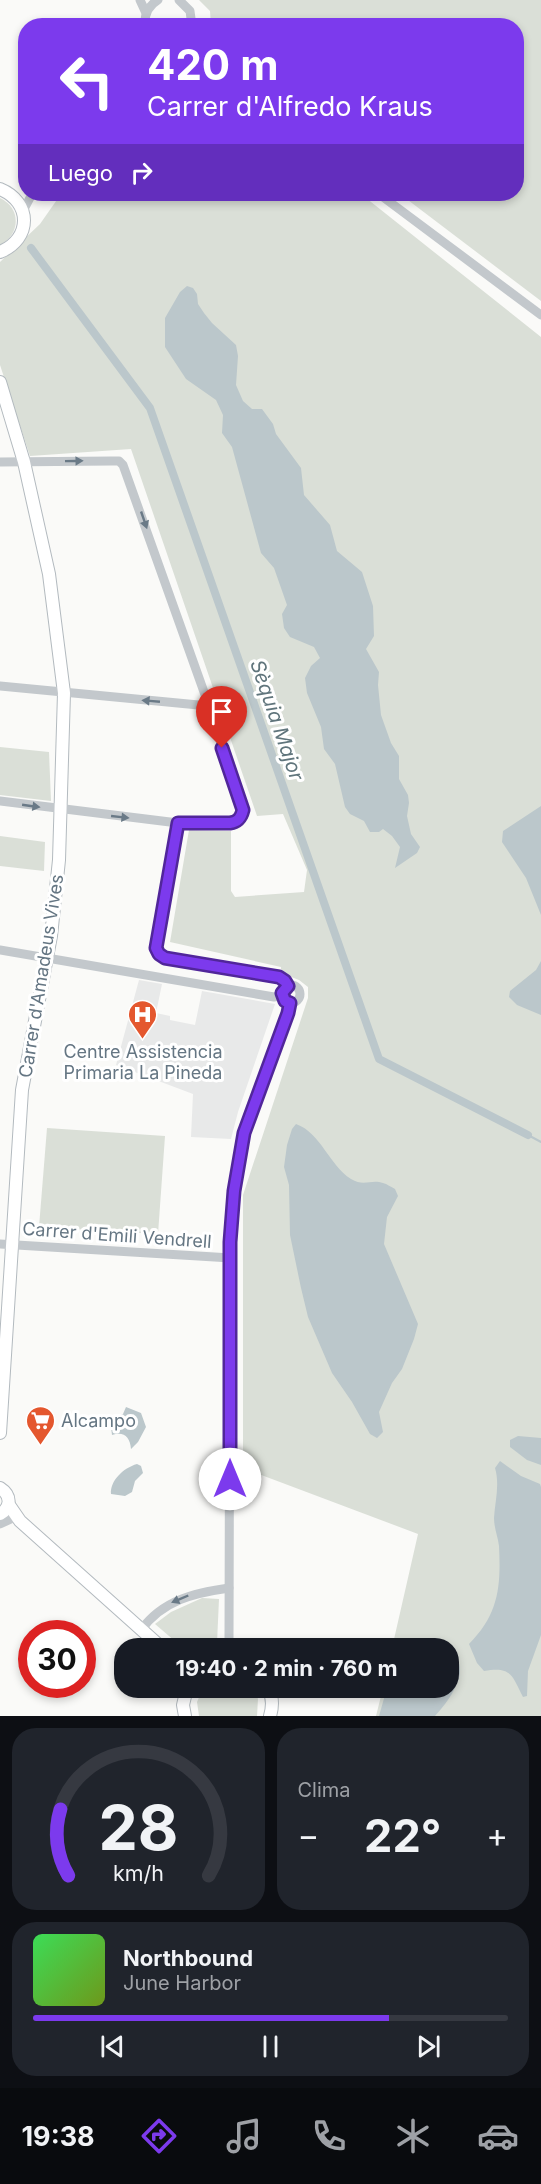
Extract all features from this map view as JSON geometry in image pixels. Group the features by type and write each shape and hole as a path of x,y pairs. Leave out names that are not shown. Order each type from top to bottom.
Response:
{"street":[{"path":"140,0 146,13 146,18"},
{"path":"146,13 158,0"},
{"path":"179,0 190,11 191,18"},
{"path":"0,189 14,197 23,211 24,226 13,245 0,252"},
{"path":"14,197 18,196"},
{"path":"23,211 28,201"},
{"path":"388,201 541,315"},
{"name":"Carrer d'Amadeus Vives","path":"0,382 24,462 49,574 64,693 58,880 47,958 22,1090 6,1244 0,1433"},
{"path":"0,462 112,461 123,465 209,706 243,810 237,822 178,823 0,801"},
{"path":"0,686 209,706"},
{"path":"178,823 156,946 159,954 170,959 279,977 288,986"},
{"path":"0,950 274,997 282,996"},
{"path":"288,986 295,987 299,994 296,1002 285,1001 282,996 283,990 288,986"},
{"path":"229,1638 230,1242 234,1191 244,1133 290,1003"},
{"name":"Carrer d'Emili Vendrell","path":"6,1244 231,1258"},
{"path":"1,1485 8,1496 3,1511 150,1638"},
{"path":"0,1524 16,1520"},
{"path":"141,1630 166,1605 196,1593 229,1588"},
{"path":"185,1698 183,1706 185,1716"},
{"path":"270,1716 271,1698"}],"shaded area":[{"path":"199,0 541,0 541,301 409,201 524,201 524,18 210,18 210,11"},
{"path":"0,198 12,208 16,221 12,234 0,245"},
{"path":"56,201 370,201 541,337 541,1716 376,1716 380,1698 459,1698 459,1638 394,1638 418,1534 243,1468 243,1195 308,998 308,987 299,980 281,973 281,967 170,942 189,830 231,831 231,891 235,897 304,892 307,870 283,814 257,816 131,449 30,456 0,365 0,262 40,224"},
{"path":"187,286 193,288 197,294 198,304 212,323 236,345 238,356 236,385 243,401 252,409 262,409 273,424 276,434 301,468 304,495 330,525 337,551 362,572 373,606 374,636 366,649 379,672 381,715 391,743 399,756 399,779 408,795 407,816 411,834 420,847 417,853 395,868 400,847 392,836 383,829 379,832 370,832 364,821 350,814 345,807 335,764 324,749 321,727 307,693 305,678 311,666 320,658 314,647 290,637 284,628 282,614 287,605 274,568 261,553 232,447 222,433 223,415 216,400 186,379 165,347 165,318 180,292"},
{"path":"0,747 49,752 51,801 0,795"},
{"path":"541,806 541,915 526,878 502,842 503,831"},
{"path":"0,836 45,842 44,871 0,866"},
{"path":"541,961 541,1015 517,1005 509,997 510,991 536,970"},
{"path":"139,980 162,984 156,1013 170,1016 170,1020 195,1025 202,991 275,1004 231,1139 191,1137 193,1094 116,1065"},
{"path":"296,1124 312,1134 343,1173 351,1179 364,1183 385,1183 395,1189 398,1196 387,1217 384,1244 418,1324 402,1369 392,1383 379,1412 383,1432 377,1438 370,1434 332,1373 308,1317 290,1235 289,1185 284,1167 287,1145"},
{"path":"47,1128 165,1136 158,1234 39,1227"},
{"path":"126,1407 141,1413 146,1427 138,1442 131,1449 126,1436 112,1435 110,1419 123,1414"},
{"path":"518,1436 541,1438 541,1465 527,1460 510,1447 510,1440"},
{"path":"500,1461 521,1476 540,1484 541,1487 541,1635 528,1671 527,1696 523,1697 510,1674 500,1670 484,1671 477,1663 469,1644 487,1622 496,1599 499,1546 494,1518 497,1487 495,1468"},
{"path":"137,1464 141,1466 143,1473 135,1481 132,1492 125,1496 111,1494 111,1489 118,1476"},
{"path":"202,1598 219,1599 217,1638 171,1638 155,1624 171,1612"},
{"path":"199,1698 258,1698 257,1716 199,1716"},
{"path":"384,1698 449,1698 435,1716 379,1716"}],"waterway":[{"name":"Sèquia Major","path":"31,248 150,408 379,1059 528,1135"},
{"name":"Sèquia Major","path":"528,1135 541,1142"}],"place":[{"name":"Centre Assistencia Primaria La Pineda","path":"143,1040"},
{"name":"Alcampo","path":"40,1446"}],"route":[{"path":"222,748 243,810 237,822 178,823 156,948 165,958 279,977 287,982 288,986 282,993 283,999 290,1003 288,1013 244,1133 234,1191 230,1242 230,1479"}]}
